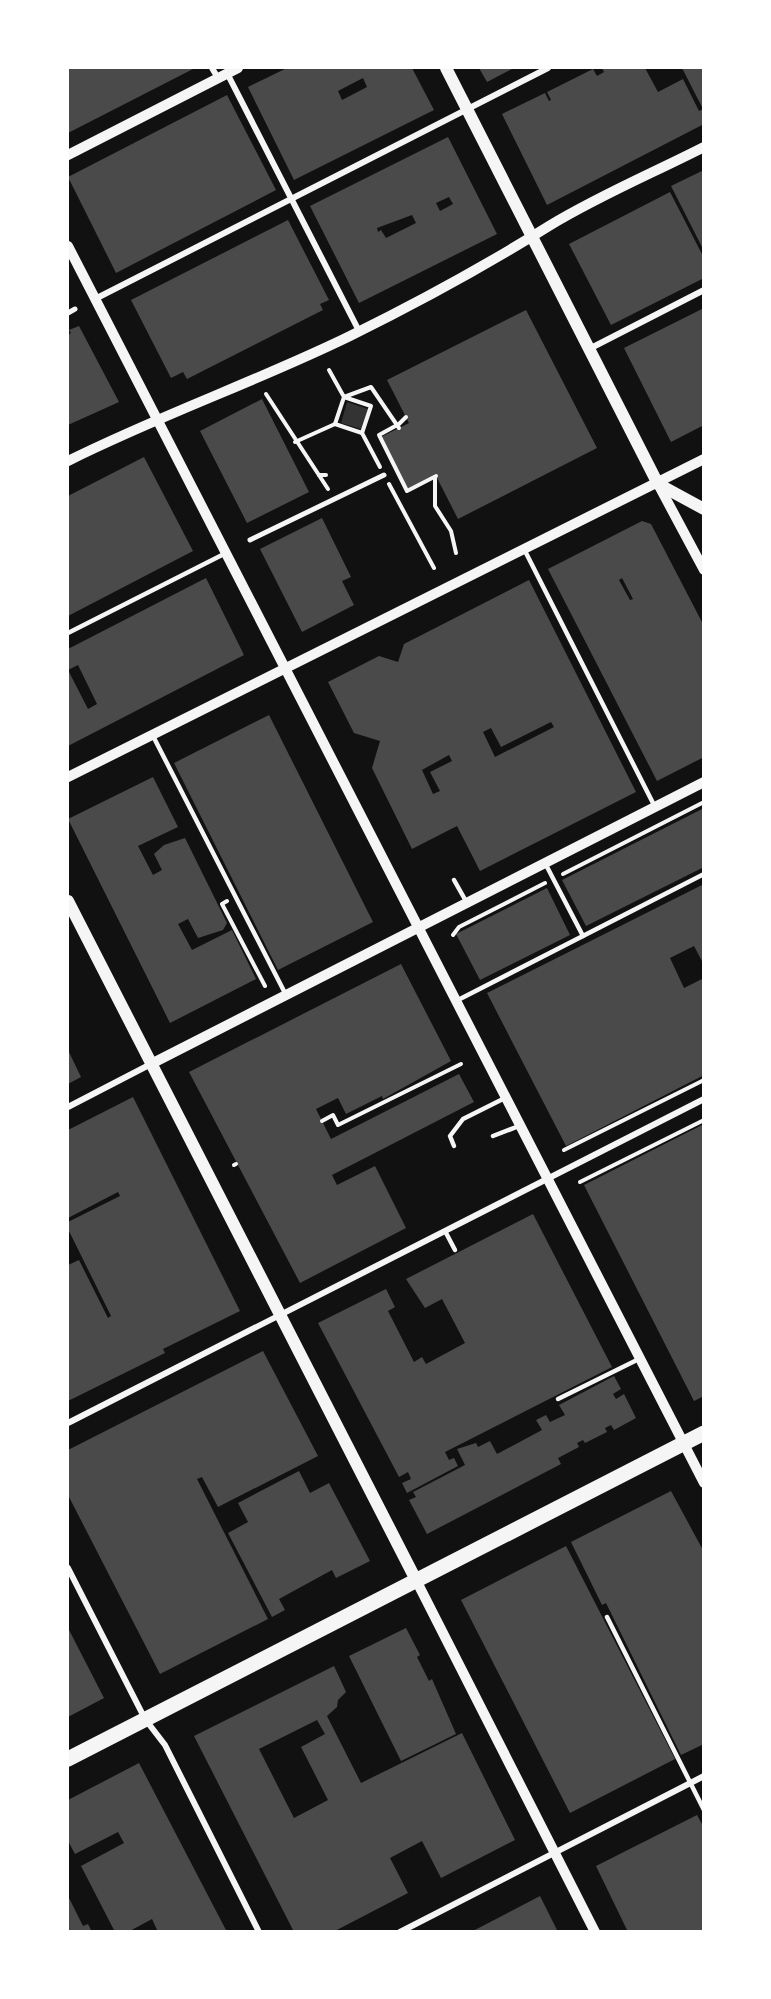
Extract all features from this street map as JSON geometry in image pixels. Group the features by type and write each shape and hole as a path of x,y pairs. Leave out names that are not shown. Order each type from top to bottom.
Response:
{"main road":[{"path":"446,68 658,484 704,509"},
{"path":"68,901 416,1580"},
{"path":"68,1759 704,1433"}],"street":[{"path":"68,155 219,73 238,68"},
{"path":"95,299 548,68"},
{"path":"219,73 291,199 359,331"},
{"path":"68,461 134,428 184,411 359,331 470,274 550,226 704,147"},
{"path":"68,246 546,1180 704,1483"},
{"path":"590,349 704,290"},
{"path":"68,313 75,309"},
{"path":"68,777 525,551 704,459"},
{"path":"250,540 384,475"},
{"path":"658,484 704,570"},
{"path":"68,1107 704,782"},
{"path":"68,1423 704,1099"},
{"path":"68,1568 145,1719 165,1745 259,1932"},
{"path":"416,1580 595,1932"},
{"path":"400,1932 704,1776"}],"lane":[{"path":"525,551 655,807"},
{"path":"68,633 226,552"},
{"path":"152,735 286,995"},
{"path":"545,863 583,936"},
{"path":"456,1001 704,874"},
{"path":"454,880 467,903"},
{"path":"454,1146 450,1136 463,1119 505,1098"},
{"path":"493,1136 519,1126"},
{"path":"446,1231 456,1250"},
{"path":"558,1398 639,1359"},
{"path":"607,1617 704,1810"}],"path":[{"path":"329,370 344,398 371,406 362,433"},
{"path":"335,424 344,398 371,387 399,426"},
{"path":"266,394 334,499"},
{"path":"406,417 399,426 379,435 407,491 434,477 435,506 451,531 456,553"},
{"path":"296,441 335,424 362,433 434,568"},
{"path":"319,475 326,475"},
{"path":"453,935 459,927 704,802"},
{"path":"233,923 265,986"},
{"path":"322,1121 333,1115 338,1125 460,1064"},
{"path":"564,1150 704,1080"},
{"path":"580,1182 704,1120"}],"shaded area":[{"path":"347,402 368,409 361,429 341,423"}],"building":[{"path":"68,68 195,68 68,133"},
{"path":"287,68 412,68 434,110 294,180 248,87","holes":["363,78 367,87 342,100 338,91"]},
{"path":"479,68 514,68 487,82"},
{"path":"602,68 645,68 658,92 683,79 699,111 703,109 682,68 704,68 704,124 547,205 502,114 545,93 549,101 551,100 547,92 593,69 597,76 604,72"},
{"path":"227,95 276,190 116,273 68,177"},
{"path":"448,137 497,234 359,303 310,206","holes":["449,197 453,204 440,211 436,203","412,215 416,223 386,238 381,230 378,232 377,228"]},
{"path":"704,170 704,251 671,186"},
{"path":"670,192 704,258 704,278 611,325 569,244"},
{"path":"288,220 329,300 320,304 323,310 187,379 183,372 171,378 131,300"},
{"path":"704,308 704,425 671,442 624,348"},
{"path":"526,310 597,448 458,519 435,474 407,489 381,437 409,423 387,380"},
{"path":"79,326 119,402 68,425 68,335 71,333 69,330"},
{"path":"262,399 309,492 247,523 200,431"},
{"path":"144,457 193,551 68,616 68,496"},
{"path":"322,518 351,577 342,581 354,605 302,632 260,549"},
{"path":"642,521 651,524 704,626 704,757 657,781 548,569","holes":["622,578 633,599 630,600 619,580"]},
{"path":"206,578 244,655 68,746 68,670 68,649","holes":["78,665 97,704 88,709 68,670"]},
{"path":"529,580 636,792 480,871 457,826 412,849 372,768 380,741 354,733 328,682 379,656 398,662 404,644","holes":["551,722 554,727 495,757 483,732 491,728 501,747","449,755 452,761 430,772 440,791 433,794 422,770"]},
{"path":"269,715 373,922 278,970 174,763"},
{"path":"153,777 178,827 138,846 153,875 162,870 154,854 164,845 185,838 227,923 223,930 198,938 188,919 178,924 192,950 232,930 256,979 170,1023 68,819"},
{"path":"704,808 704,867 586,926 562,880"},
{"path":"704,884 704,965 694,946 670,958 684,988 704,978 704,1075 566,1146 487,993"},
{"path":"547,888 570,935 480,980 456,934"},
{"path":"401,964 451,1061 383,1099 382,1096 346,1114 338,1098 316,1109 331,1139 459,1074 474,1102 332,1175 337,1185 375,1166 406,1228 300,1283 189,1072"},
{"path":"68,1050 81,1077 68,1084"},
{"path":"133,1097 240,1311 163,1349 165,1353 68,1401 68,1265 79,1260 108,1318 111,1316 68,1229 68,1222 120,1196 118,1192 68,1218 68,1130"},
{"path":"704,1124 704,1396 694,1401 584,1185"},
{"path":"533,1214 612,1367 445,1452 449,1460 454,1458 458,1466 407,1493 402,1483 411,1479 408,1472 399,1477 318,1323 386,1289 395,1307 388,1311 414,1362 422,1357 426,1364 465,1343 442,1299 425,1308 406,1279"},
{"path":"263,1351 318,1456 218,1507 202,1477 197,1479 268,1619 160,1674 68,1495 68,1450"},
{"path":"614,1376 621,1389 613,1394 616,1399 624,1394 636,1418 614,1430 611,1425 605,1428 607,1432 585,1443 583,1440 577,1443 579,1447 558,1458 561,1464 427,1534 409,1500 416,1497 413,1492 465,1465 457,1449 476,1443 478,1447 490,1441 497,1454 542,1430 536,1420 546,1415 550,1422 565,1415 559,1405"},
{"path":"299,1471 310,1493 329,1483 370,1561 336,1578 332,1570 279,1599 285,1610 272,1617 228,1533 248,1522 238,1503"},
{"path":"671,1491 704,1552 704,1744 681,1755 606,1603 602,1605 571,1542"},
{"path":"566,1546 675,1759 570,1813 461,1600"},
{"path":"68,1628 104,1698 68,1717"},
{"path":"406,1628 420,1655 417,1657 429,1681 432,1679 456,1734 401,1761 349,1656"},
{"path":"334,1666 346,1692 338,1700 337,1707 327,1716 361,1783 462,1733 515,1840 441,1878 422,1841 390,1858 408,1893 333,1932 294,1932 194,1736","holes":["317,1720 325,1734 301,1747 328,1800 294,1818 259,1749"]},
{"path":"139,1763 227,1932 158,1932 152,1919 128,1932 115,1932 81,1866 124,1843 118,1832 75,1854 68,1841 68,1800"},
{"path":"697,1815 704,1828 704,1932 628,1932 596,1866"},
{"path":"68,1896 83,1926 88,1924 92,1932 68,1932"},
{"path":"540,1896 558,1932 471,1932"}]}
